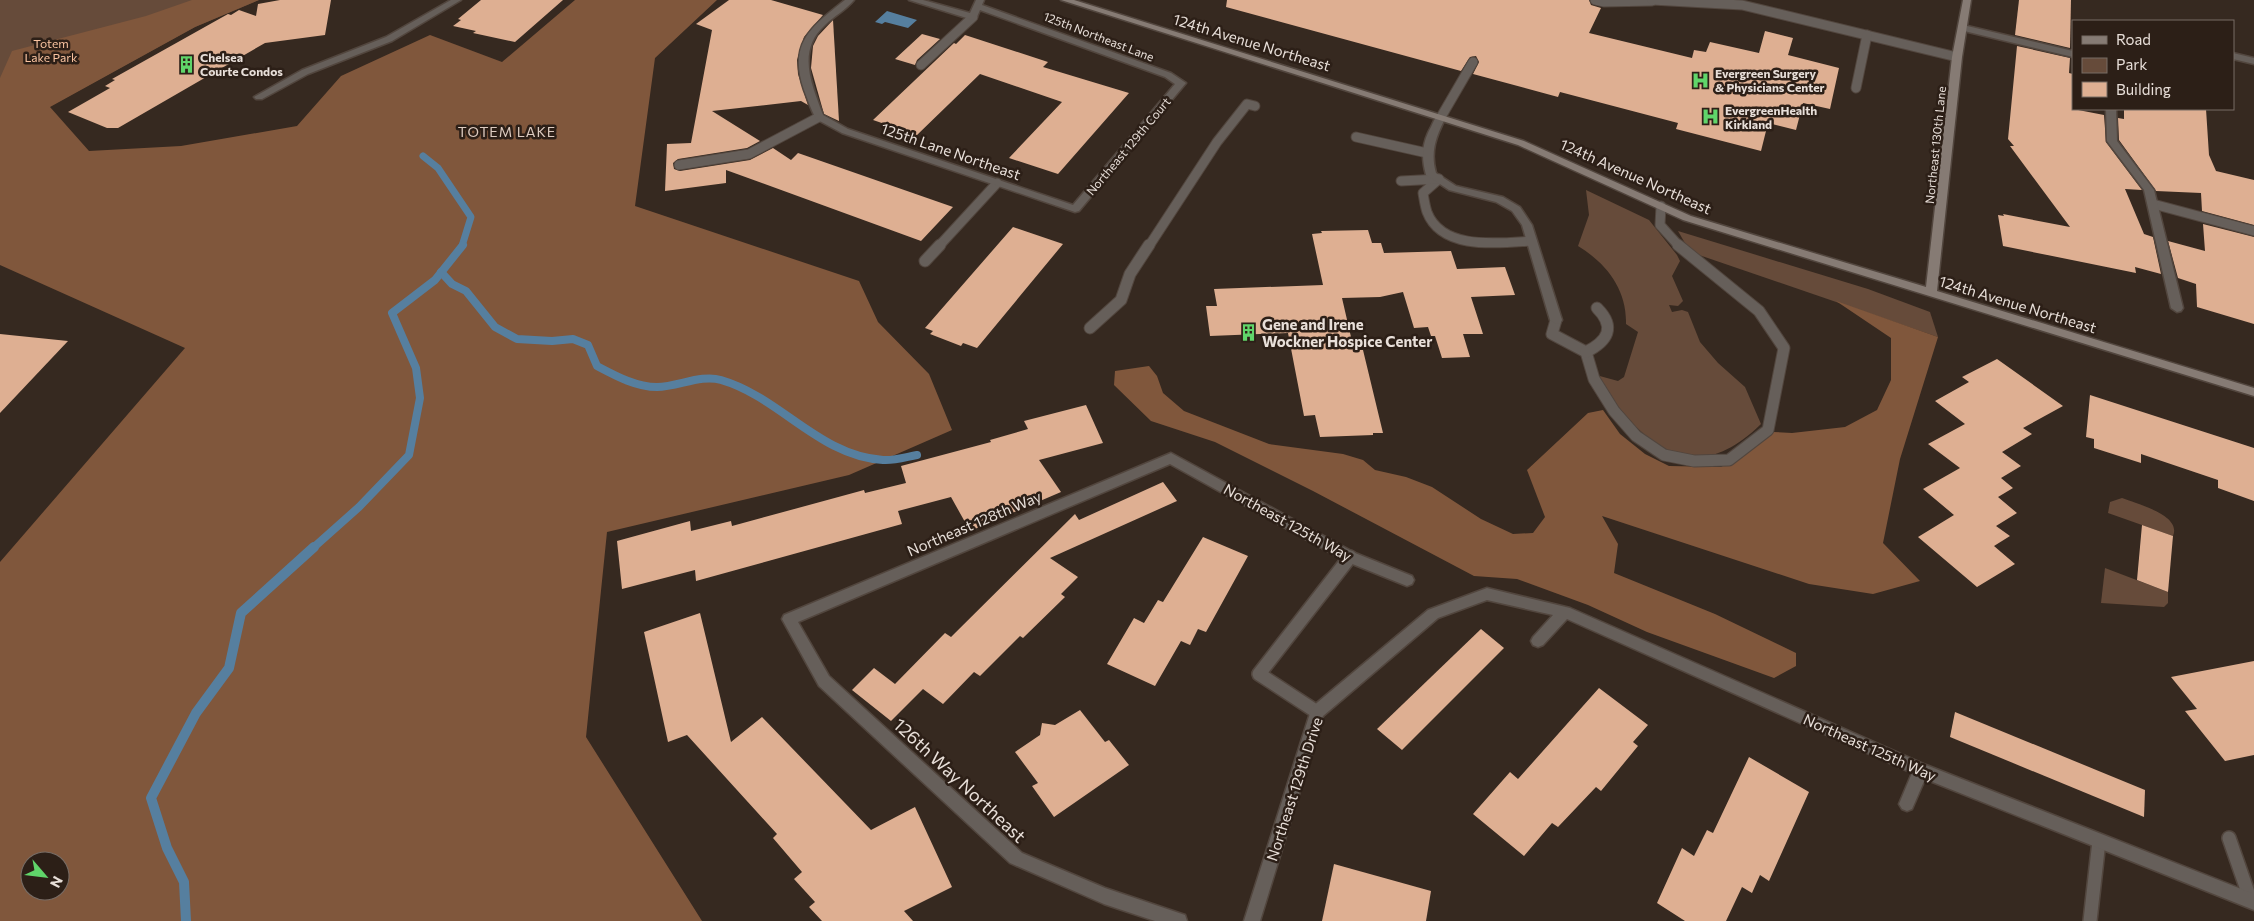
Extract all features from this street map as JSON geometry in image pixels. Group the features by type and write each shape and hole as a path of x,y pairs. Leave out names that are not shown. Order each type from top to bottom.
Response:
{"street":[{"path":"258,96 305,72 389,39 457,0"},
{"path":"820,117 805,79 803,56 812,33 850,0"},
{"path":"913,0 973,17 979,3"},
{"path":"936,6 953,0"},
{"name":"124th Avenue Northeast","path":"1065,0 1521,143 1687,218 2254,392"},
{"name":"Northeast 130th Lane","path":"1931,292 1957,57 1967,0"},
{"name":"125th Northeast Lane","path":"979,3 1094,50 1168,75 1181,83"},
{"path":"1963,28 2072,54"},
{"path":"2234,56 2254,61"},
{"name":"Northeast 129th Court","path":"1075,209 1181,83"},
{"path":"2111,110 2112,141 2149,190 2177,308"},
{"name":"125th Lane Northeast","path":"820,117 846,131 1075,209"},
{"path":"1441,117 1429,139 1426,160 1431,175 1453,188 1499,199 1516,209 1526,226 1532,242 1556,320"},
{"name":"Northeast 125th Way","path":"1171,458 1350,557 1407,580"},
{"name":"Northeast 128th Way","path":"789,619 1171,458"},
{"name":"Northeast 125th Way","path":"1487,594 1566,612 1921,770 2253,901"},
{"name":"Northeast 129th Drive","path":"1252,921 1317,712 1433,614 1487,594"},
{"path":"1538,641 1566,612"},
{"name":"126th Way Northeast","path":"789,619 824,681 1016,858 1104,896 1179,921"},
{"path":"1907,804 1921,770"}],"lane":[{"path":"1595,0 1604,2 1652,0 1741,2 1957,57"},
{"path":"921,65 973,17"},
{"path":"1856,88 1867,35"},
{"path":"1441,117 1473,62"},
{"path":"1090,328 1121,300 1130,274 1222,144 1247,104 1255,106"},
{"path":"679,165 749,154 820,117"},
{"path":"1356,137 1427,152"},
{"path":"1401,181 1439,180"},
{"path":"1439,180 1423,193 1424,206 1436,227 1450,236 1466,241 1532,242"},
{"path":"925,261 997,183"},
{"path":"2153,204 2254,231"},
{"path":"1556,320 1552,334 1586,352 1594,379 1614,411 1636,436 1664,455 1694,461 1729,460 1768,430 1784,348 1759,311 1674,242 1660,225 1661,206"},
{"path":"1586,352 1598,347 1607,335 1609,325 1606,315 1597,308"},
{"path":"1317,712 1259,674 1350,557"},
{"path":"2229,838 2253,901"},
{"path":"2090,921 2099,841"}],"green space":[{"name":"Totem Lake Park","path":"0,0 259,0 195,27 49,107 0,144"},
{"path":"192,0 259,0 195,27 50,107 89,151 181,146 297,126 341,76 430,35 502,62 575,0 717,0 655,58 635,206 859,281 878,322 929,374 952,430 849,475 607,532 586,737 702,921 0,921 0,562 185,348 0,265 0,78 12,51 146,16"},
{"path":"1586,190 1649,220 1677,255 1680,261 1672,276 1683,301 1678,306 1669,305 1672,312 1682,310 1688,312 1700,342 1718,363 1745,387 1761,424 1735,445 1711,455 1688,457 1667,450 1648,437 1629,420 1596,375 1618,381 1624,377 1638,332 1626,324 1623,299 1613,278 1597,260 1578,246 1589,215"},
{"path":"1678,231 1868,289 1930,312 1938,337 1699,255 1686,245"},
{"path":"1836,301 1938,337 1900,459 1883,543 1920,581 1873,594 1809,584 1602,516 1618,544 1614,573 1715,614 1796,653 1796,666 1774,678 1647,632 1588,605 1517,579 1474,576 1313,491 1215,442 1151,421 1114,385 1115,371 1149,366 1157,376 1163,393 1184,411 1269,444 1343,454 1363,460 1375,470 1406,477 1432,487 1481,519 1513,534 1533,533 1545,517 1527,470 1588,413 1603,410 1620,434 1645,454 1669,466 1721,467 1743,455 1773,432 1792,433 1845,427 1877,410 1891,380 1891,338"},
{"path":"2122,498 2165,516 2171,522 2174,529 2173,536 2108,513 2110,502"},
{"path":"2105,568 2168,592 2168,603 2164,607 2101,603"}],"water":[{"path":"887,11 917,20 908,28 885,22 882,24 875,22"}],"building":[{"name":"Chelsea Courte Condos","path":"280,0 331,0 325,35 265,43 118,128 107,128 68,112 110,88 105,86 115,80 112,79 228,14 231,15 239,10 256,16 258,4"},
{"path":"481,0 563,0 515,42 473,33 476,31 453,26 461,20 458,19"},
{"path":"729,0 771,0 823,15 804,37 797,60 798,74 808,105 801,101 712,111 760,141 747,148 678,159 673,163 674,169 680,171 750,160 773,148 791,160 798,153 953,207 921,241 726,170 726,183 665,191 667,144 691,143 712,30 696,24"},
{"path":"1227,0 1589,0 1591,5 1601,8 1589,33 1692,58 1694,50 1706,52 1710,42 1759,53 1765,31 1793,38 1788,55 1839,68 1830,109 1803,103 1796,130 1768,123 1761,151 1676,129 1678,123 1560,92 1558,97 1473,74 1479,62 1476,56 1470,57 1461,71 1226,7"},
{"path":"2019,0 2071,0 2070,48 2015,35"},
{"path":"833,20 839,121 824,114 811,68 813,46 818,36"},
{"path":"922,34 940,39 917,60 915,65 895,59"},
{"path":"965,35 1048,62 1043,67 1129,93 1058,174 1009,158 1062,102 980,74 917,135 873,120 954,43 956,44"},
{"path":"2017,46 2070,58 2069,73 2072,74 2072,110 2104,115 2106,142 2142,190 2125,189 2144,234 2153,237 2161,274 2135,267 2136,273 2003,246 1998,215 2004,216 2003,214 2070,227 2010,146 2014,146 2008,139"},
{"path":"2124,110 2206,110 2209,155 2216,171 2254,180 2254,225 2202,211 2201,193 2156,191 2119,140 2118,118 2124,119"},
{"path":"2203,224 2254,237 2254,324 2197,307 2196,284 2178,278 2168,241 2205,251"},
{"path":"1013,227 1063,244 977,348 963,343 961,346 930,334 933,331 925,328"},
{"name":"Gene and Irene Wockner Hospice Center","path":"1368,230 1372,243 1381,243 1384,253 1451,251 1457,269 1505,267 1515,295 1471,297 1483,334 1463,334 1470,357 1442,358 1435,336 1431,336 1428,327 1414,328 1403,292 1380,297 1342,298 1354,350 1363,350 1383,433 1320,437 1315,415 1304,416 1288,333 1210,336 1206,306 1217,306 1214,289 1323,285 1312,234 1322,233 1321,231"},
{"path":"0,334 68,341 0,413"},
{"path":"1997,359 2063,406 2023,428 2032,434 2002,452 2021,466 2001,478 2013,488 1998,497 2017,513 1996,526 2010,536 1994,546 2015,564 1977,587 1918,537 1954,515 1923,489 1960,468 1928,444 1965,424 1935,401 1969,382 1962,377"},
{"path":"2090,395 2254,448 2254,501 2218,488 2218,480 2141,454 2141,463 2094,448 2094,439 2086,437"},
{"path":"1086,405 1103,443 1039,460 1061,492 970,531 951,497 898,511 902,524 696,581 695,570 622,589 617,541 690,521 691,531 731,521 732,526 864,490 865,493 906,483 901,466 991,442 990,440 1028,429 1024,421"},
{"path":"1163,482 1177,501 1050,558 1078,577 1061,594 1065,597 1023,638 1020,636 980,676 974,672 943,704 923,689 891,721 852,690 874,668 895,684 945,633 951,637 1075,514 1079,520"},
{"path":"2142,525 2173,536 2168,592 2137,580"},
{"path":"1203,537 1248,556 1206,632 1198,629 1190,645 1181,641 1155,686 1107,664 1134,618 1144,623 1158,600 1163,602"},
{"path":"700,613 731,742 762,717 871,830 915,807 952,887 904,911 913,921 822,921 809,907 815,902 794,879 802,872 773,838 777,834 687,735 668,742 644,632"},
{"path":"1481,629 1504,648 1402,750 1377,729"},
{"path":"2254,661 2254,755 2225,761 2185,711 2197,709 2171,677"},
{"path":"1599,688 1648,725 1633,742 1638,746 1601,791 1596,787 1558,827 1552,823 1524,856 1473,814 1510,772 1518,779"},
{"path":"1080,710 1105,742 1109,740 1129,765 1054,817 1032,786 1038,783 1015,752 1040,735 1042,723 1055,725"},
{"path":"1955,712 2145,790 2144,817 1950,737"},
{"path":"1749,757 1809,792 1769,881 1760,875 1752,893 1742,887 1726,921 1685,921 1657,903 1682,848 1694,856 1707,830 1713,833"},
{"path":"1334,864 1431,891 1426,921 1322,921"}],"waterway":[{"path":"423,156 438,168 471,217 462,246"},
{"path":"441,272 463,245"},
{"path":"313,548 359,507 409,455 420,398 416,368 392,313 435,280 441,272"},
{"path":"441,272 452,284 466,291 495,327 517,339 552,341 573,339 588,345 597,366 611,374 649,387 706,379 721,380 742,388 762,399 839,448 860,456 883,460 917,455"},
{"path":"186,921 184,882 167,848 151,798 196,713 229,668 241,613 314,547"}],"place":[{"name":"Chelsea Courte Condos","path":"186,64"},
{"name":"Evergreen Surgery & Physicians Center","path":"1701,80"},
{"name":"EvergreenHealth Kirkland","path":"1711,117"},
{"name":"Gene and Irene Wockner Hospice Center","path":"1248,333"}],"district":[{"name":"TOTEM LAKE","path":"507,131"}]}
